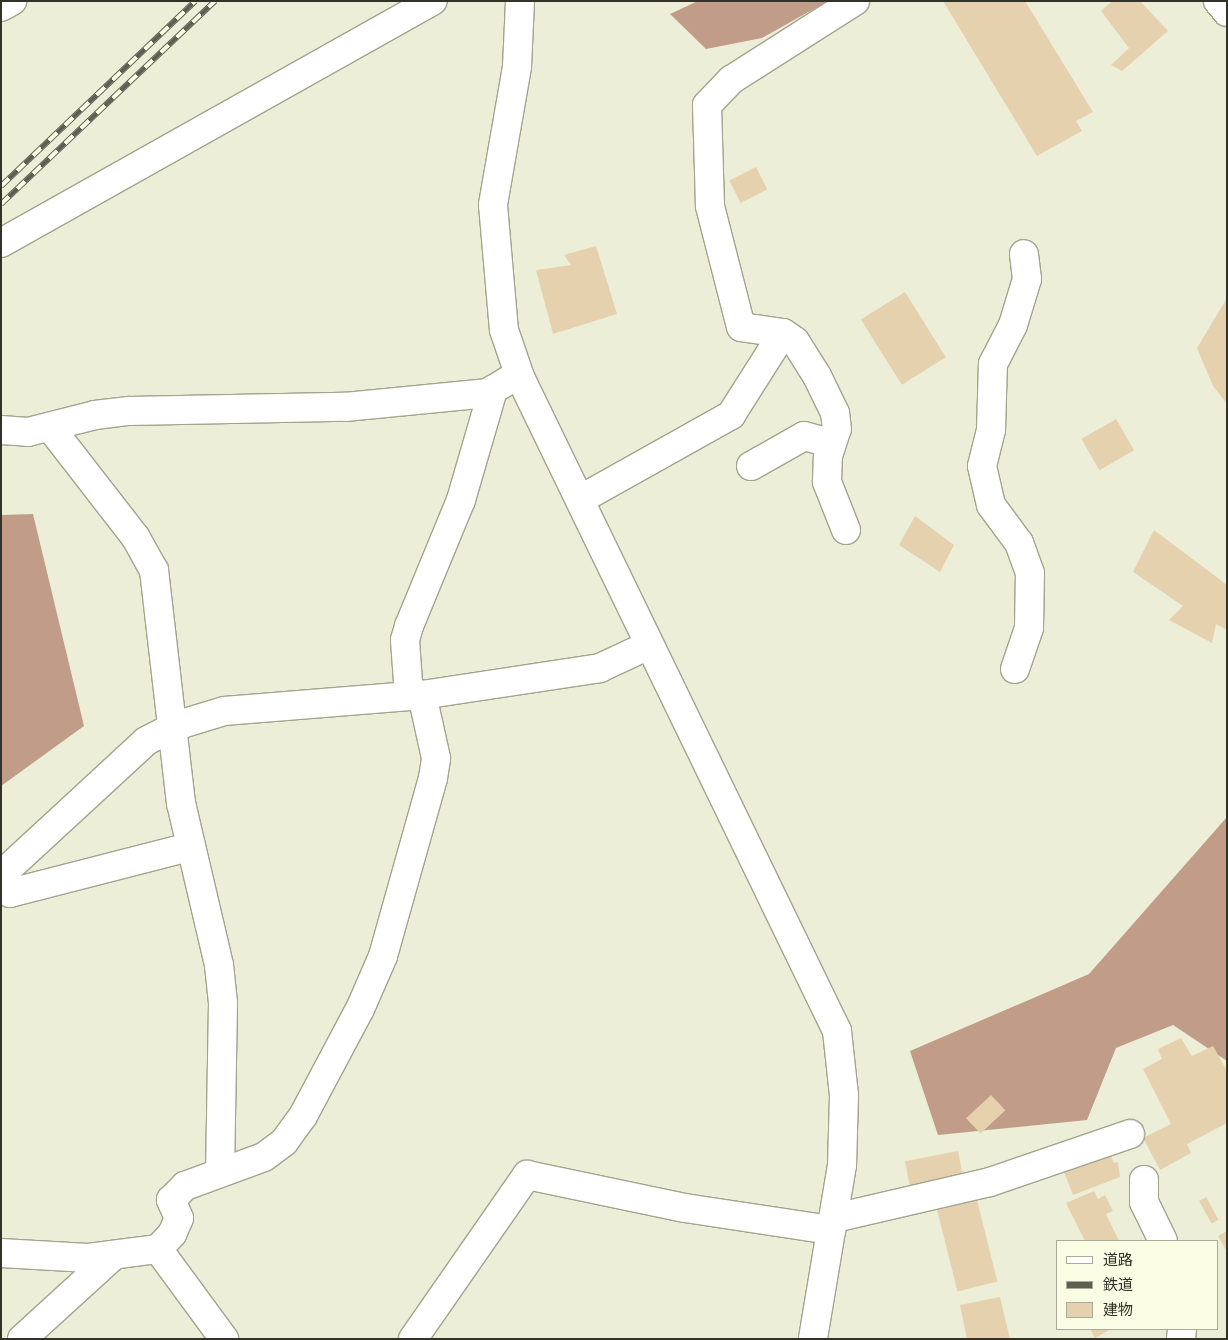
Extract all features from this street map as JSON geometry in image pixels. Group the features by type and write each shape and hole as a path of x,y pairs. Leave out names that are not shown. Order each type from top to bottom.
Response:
{"street":[{"path":"1,7 12,1"},
{"path":"1,243 434,1"},
{"path":"520,1 517,67 493,205 504,330 519,374 837,1031 844,1095 833,1224 812,1339"},
{"path":"846,530 827,482 831,443 837,429 835,413 799,348 783,333 741,327 710,206 707,105 731,80 856,1"},
{"path":"1218,1 1227,12"},
{"path":"1015,669 1029,628 1030,573 1018,543 988,497 982,466 991,430 993,364 1013,325 1027,279 1024,254"},
{"path":"580,499 731,415 783,333"},
{"path":"1,430 50,427 129,411 345,407 493,390 519,374"},
{"path":"1,1253 113,1256 158,1250 179,1218 172,1200 185,1186 220,1169 264,1157 284,1142 308,1108 383,956 433,778 436,758 415,695 405,640 461,500 493,390"},
{"path":"50,427 136,538 154,570 175,726 173,755 189,847 219,965 223,1003 220,1169"},
{"path":"750,466 804,436 831,443"},
{"path":"1,875 146,741 175,726 224,711 415,695 600,668 649,645"},
{"path":"1,884 10,893 189,847"},
{"path":"413,1339 527,1175 685,1208 833,1224 990,1182 1130,1134"},
{"path":"1144,1180 1144,1202 1163,1240"},
{"path":"158,1250 224,1339"},
{"path":"22,1339 113,1256"}],"shaded area":[{"path":"698,1 828,1 762,38 706,49 670,14"},
{"path":"33,514 84,726 1,786 1,515"},
{"path":"1227,817 1227,1061 1173,1025 1116,1048 1087,1120 938,1135 910,1051 1089,974"}],"building":[{"path":"943,1 1025,1 1093,112 1076,121 1082,131 1037,156"},
{"path":"1112,1 1140,1 1168,31 1122,71 1111,65 1129,48 1101,11"},
{"path":"756,167 767,189 741,203 729,181"},
{"path":"596,246 617,314 553,334 536,270 571,265 564,255"},
{"path":"905,292 946,357 902,385 861,320"},
{"path":"1227,298 1227,404 1213,386 1197,348"},
{"path":"1116,419 1134,450 1099,470 1081,439"},
{"path":"915,516 954,545 940,572 899,545"},
{"path":"1154,530 1227,585 1227,630 1216,624 1212,643 1169,620 1183,606 1133,572"},
{"path":"1181,1038 1192,1056 1213,1046 1227,1071 1227,1123 1187,1144 1191,1153 1160,1170 1143,1138 1171,1124 1143,1069 1162,1059 1158,1049"},
{"path":"991,1095 1005,1110 980,1134 966,1118"},
{"path":"958,1151 963,1176 910,1186 905,1161"},
{"path":"1110,1154 1114,1163 1118,1162 1120,1177 1073,1195 1064,1172"},
{"path":"1094,1191 1098,1199 1105,1195 1113,1211 1106,1214 1119,1240 1084,1240 1066,1203"},
{"path":"1206,1197 1219,1220 1212,1224 1199,1201"},
{"path":"977,1200 997,1282 958,1291 937,1210"},
{"path":"1227,1231 1227,1252 1218,1236"},
{"path":"1000,1297 1010,1339 967,1339 960,1305"},
{"path":"1091,1330 1109,1330 1095,1338"}],"railway":[{"path":"1,186 195,1"},
{"path":"1,204 215,1"}]}
